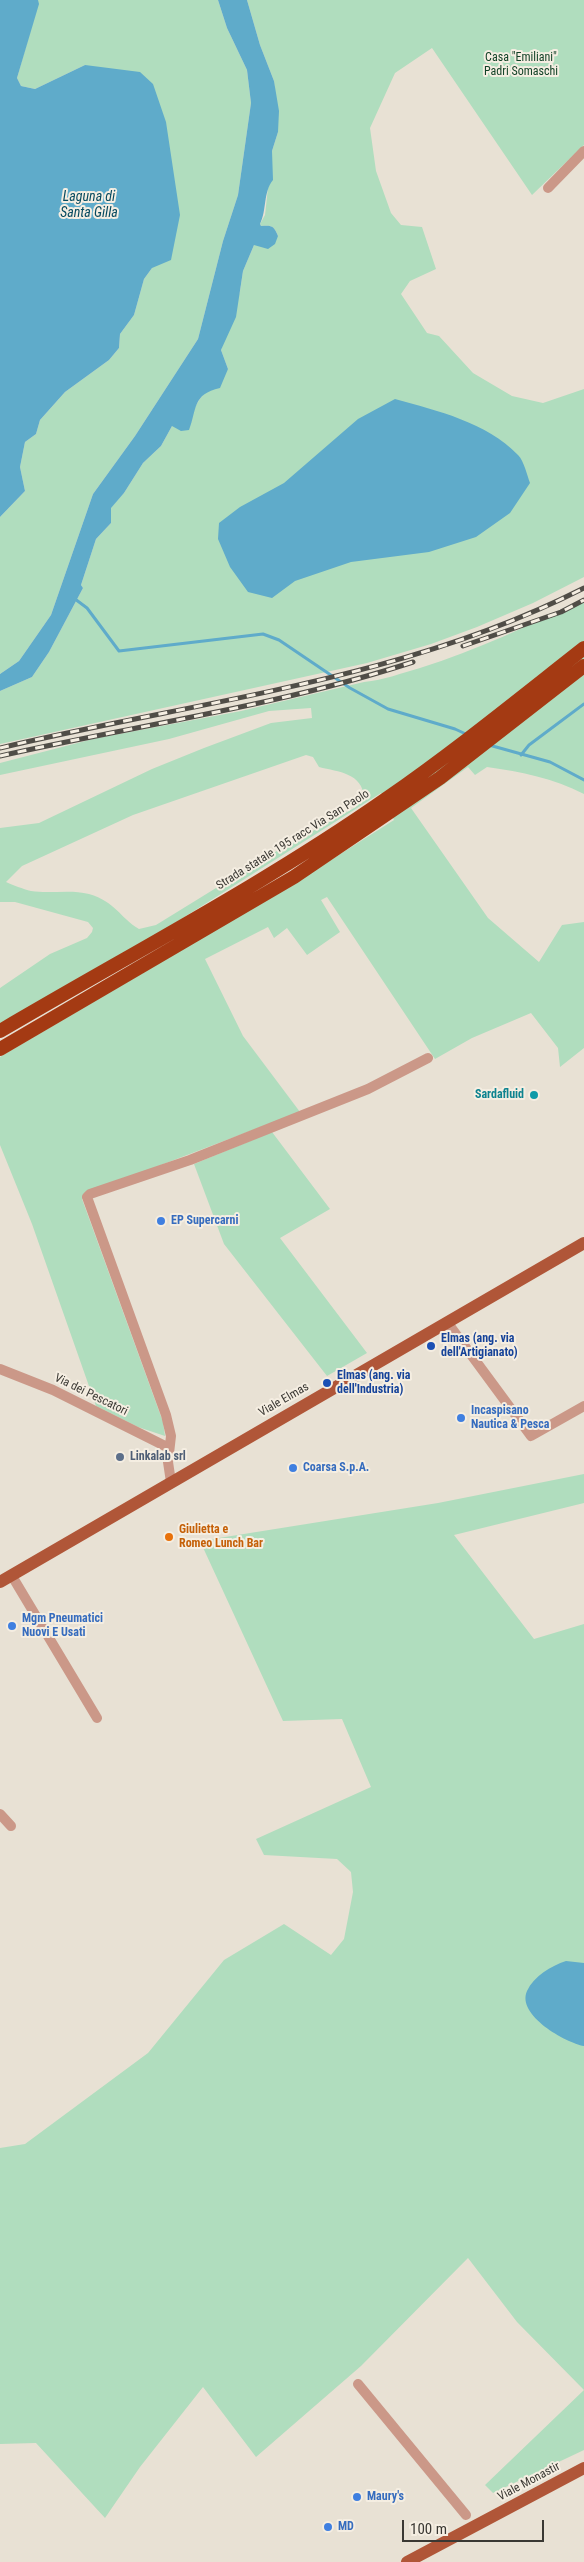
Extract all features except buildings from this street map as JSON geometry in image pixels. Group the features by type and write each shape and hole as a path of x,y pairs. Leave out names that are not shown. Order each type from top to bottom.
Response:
{"highway":[{"name":"Strada statale 195 racc Via San Paolo","path":"0,1049 294,877 388,806 440,760 584,648"},
{"name":"Strada statale 195 racc Via San Paolo","path":"0,1031 236,893 440,778 584,666"}],"main road":[{"name":"Viale Elmas","path":"0,1582 584,1243"},
{"name":"Viale Monastir","path":"407,2562 584,2468"}],"street":[{"path":"548,188 584,151"},
{"path":"171,1482 169,1448 171,1436 166,1415 87,1198 90,1194 190,1160 368,1089 428,1058"},
{"path":"446,1322 531,1436 584,1406"},
{"name":"Via dei Pescatori","path":"0,1369 53,1390 169,1448"},
{"path":"12,1576 97,1718"},
{"path":"0,1814 11,1826"},
{"path":"358,2384 466,2514"}],"green space":[{"path":"38,0 218,0 227,28 247,70 251,103 238,195 223,241 198,339 135,436 93,494 51,615 19,661 0,674 0,517 25,491 20,467 25,442 36,434 40,420 65,392 109,360 119,348 120,334 134,315 144,279 152,268 85,65 35,89 21,86 17,78"},
{"name":"Casa \"Emiliani\" Padri Somaschi","path":"247,0 584,0 584,145 532,195 432,48 395,73 370,128 376,171 391,213 401,225 422,227 436,269 410,281 401,294 427,333 439,336 473,373 512,396 543,403 584,389 584,577 533,603 477,627 431,644 367,663 0,744 0,691 32,677 49,652 83,588 81,585 96,539 111,523 110,508 124,493 143,463 161,446 172,426 192,421 193,413 200,399 228,369 221,350 240,291 243,271 254,245 278,236 272,227 261,226 260,224 265,215 272,151 278,132 274,81 260,45"},
{"path":"584,598 584,794 549,780 487,767 475,775 468,767 411,808 488,918 539,962 562,925 584,922 584,1048 560,1067 558,1048 531,1013 472,1038 435,1059 327,897 321,900 340,932 307,955 287,928 274,938 268,927 205,959 243,1036 300,1112 132,1176 82,1199 163,1422 165,1436 138,1427 96,1406 32,1224 0,1145 0,1057 285,889 394,820 381,793 159,933 0,1025 0,988 50,954 87,938 93,928 88,922 15,902 0,902 0,828 39,823 152,769 271,723 312,718 311,708 269,711 169,739 0,775 0,763 93,739 241,711 379,680 441,661 483,645","holes":["306,755 313,757 319,767 342,772 359,783 364,797 356,807 268,856 156,925 139,929 111,905 89,894 31,891 6,882 22,866 133,815"]},
{"path":"272,1132 330,1209 280,1238 367,1353 327,1376 224,1244 194,1164"},
{"path":"584,1474 584,1503 454,1535 534,1639 584,1624 584,2390 517,2322 468,2258 361,2366 256,2457 203,2387 140,2467 105,2518 36,2443 0,2444 0,2148 25,2144 148,2053 224,1960 284,1924 331,1955 344,1939 353,1892 351,1872 337,1859 264,1855 256,1839 371,1787 342,1719 283,1721 200,1541 438,1503"},
{"path":"584,2390 584,2450 493,2493 485,2485"}],"water":[{"name":"Laguna di Santa Gilla","path":"0,0 38,0 39,4 17,78 21,86 35,89 85,65 140,72 153,84 166,122 180,215 171,260 152,268 144,279 134,315 120,334 119,348 109,360 65,392 40,420 36,434 25,442 20,467 25,491 0,517"},
{"path":"218,0 247,0 260,45 274,81 279,111 278,132 272,151 273,180 266,196 264,213 260,224 261,226 272,227 278,236 275,244 268,249 254,245 243,271 236,317 221,350 228,369 220,388 204,394 200,399 189,430 181,431 172,426 161,446 143,463 124,493 111,508 111,523 96,539 81,585 83,588 49,652 32,677 0,691 0,674 19,661 51,615 93,494 135,436 198,339 223,241 238,195 251,103 247,70 227,28"},
{"path":"395,399 461,419 491,434 518,455 524,464 530,483 510,513 476,537 429,552 351,562 295,581 272,598 248,592 230,567 218,539 219,523 240,507 284,483 358,419"},
{"path":"566,1961 584,1963 584,2046 555,2034 535,2018 526,2000 527,1991 538,1976"}],"waterway":[{"path":"75,599 87,608 119,651 263,634 279,640 350,688 388,709 455,729 468,735"},
{"path":"521,755 529,745 584,704"},
{"path":"489,745 550,762 584,780"}],"railway":[{"path":"0,748 297,685 371,667 444,646 515,620 584,588"},
{"path":"463,646 561,612 584,600"},
{"path":"0,756 259,703 311,691 413,662"}],"place":[{"name":"Sardafluid","path":"534,1095"},
{"name":"EP Supercarni","path":"161,1221"},
{"name":"Elmas (ang. via dell'Artigianato)","path":"431,1346"},
{"name":"Elmas (ang. via dell'Industria)","path":"327,1383"},
{"name":"Incaspisano Nautica & Pesca","path":"461,1418"},
{"name":"Linkalab srl","path":"120,1457"},
{"name":"Coarsa S.p.A.","path":"293,1468"},
{"name":"Giulietta e Romeo Lunch Bar","path":"169,1537"},
{"name":"Mgm Pneumatici Nuovi E Usati","path":"12,1626"},
{"name":"Maury's","path":"357,2497"},
{"name":"MD","path":"328,2527"}]}
